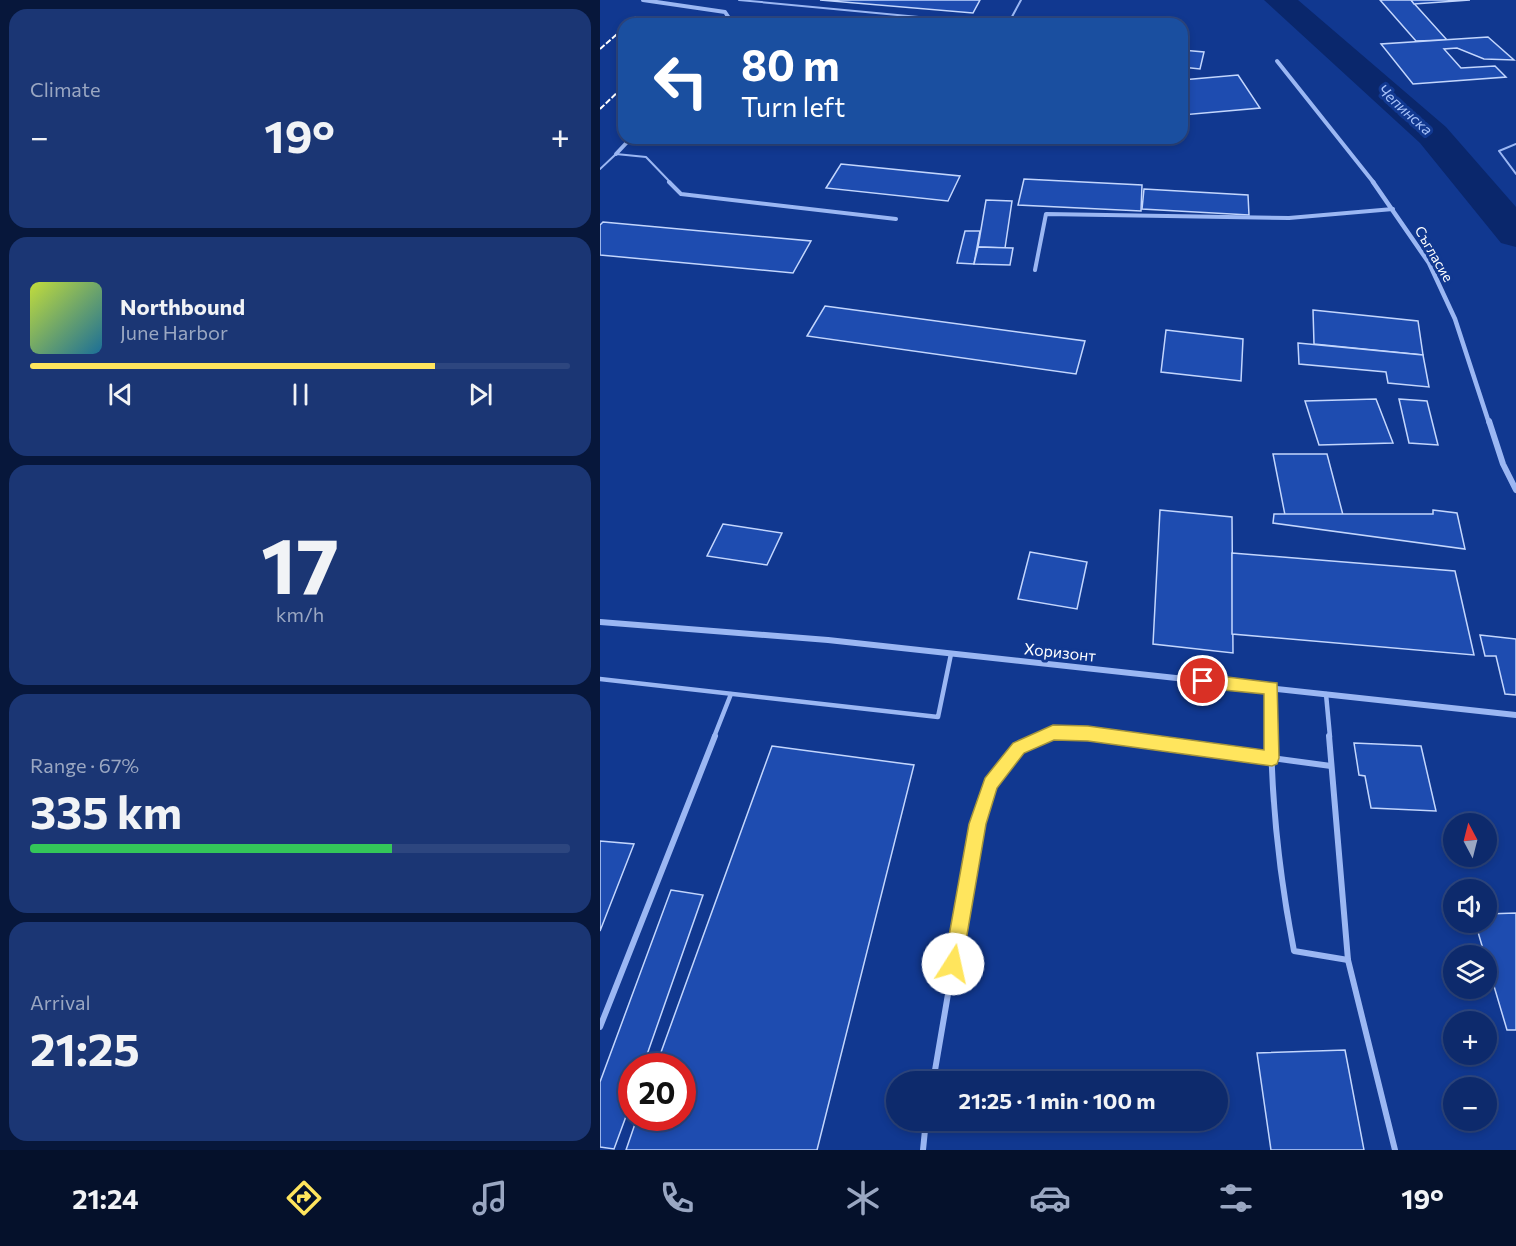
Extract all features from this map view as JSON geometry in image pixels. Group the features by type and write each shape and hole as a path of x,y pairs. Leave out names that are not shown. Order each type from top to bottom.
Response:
{"street":[{"path":"643,0 725,12 729,18"},
{"name":"Съгласие","path":"1277,61 1346,146 1393,209 1429,263 1455,319 1503,464 1516,490"},
{"path":"616,154 625,144"},
{"name":"Хоризонт","path":"600,622 828,640 1516,715"}],"lane":[{"path":"739,0 930,18"},
{"path":"1011,18 1021,0"},
{"path":"1516,144 1499,150 1516,174"},
{"path":"600,169 616,154 646,157 681,194 896,219"},
{"path":"1035,270 1046,214 1289,218 1393,209"},
{"path":"600,679 938,717 951,654"},
{"path":"1271,688 1272,798 1280,878 1294,951 1348,960"},
{"path":"600,1027 731,694"},
{"path":"1326,694 1348,960 1395,1150"},
{"path":"935,1071 977,824 991,783 1019,748 1053,732 1065,732 1331,766"},
{"path":"923,1150 925,1131"}],"building":[{"path":"820,0 980,0 973,13"},
{"path":"1380,0 1411,0 1447,40 1416,41"},
{"path":"1411,0 1470,0 1414,4"},
{"path":"1488,37 1514,60 1484,59 1457,48 1444,49 1461,68 1495,66 1506,77 1413,84 1381,44"},
{"path":"1188,51 1204,52 1200,69 1188,68"},
{"path":"1238,75 1260,108 1188,114 1188,79"},
{"path":"841,164 960,176 948,201 826,188"},
{"path":"1024,179 1142,185 1141,211 1018,205"},
{"path":"1144,189 1248,195 1249,215 1142,209"},
{"path":"986,200 1012,201 1005,248 978,247"},
{"path":"603,222 811,241 793,273 600,255 600,225"},
{"path":"965,231 980,231 974,264 957,263"},
{"path":"978,247 1013,248 1010,265 974,264"},
{"path":"825,306 1085,341 1076,374 807,336"},
{"path":"1313,310 1418,321 1423,355 1314,344"},
{"path":"1166,330 1243,339 1241,381 1161,372"},
{"path":"1298,343 1423,355 1429,387 1388,383 1386,372 1299,364"},
{"path":"1376,399 1393,443 1319,445 1305,401"},
{"path":"1399,399 1427,401 1438,445 1409,443"},
{"path":"1273,454 1327,454 1343,515 1285,515"},
{"path":"1160,510 1232,517 1233,653 1153,644"},
{"path":"1433,510 1457,513 1465,549 1273,523 1274,514 1433,514"},
{"path":"723,524 782,533 767,565 707,556"},
{"path":"1030,552 1087,562 1077,609 1018,599"},
{"path":"1232,553 1455,571 1474,655 1232,634"},
{"path":"1480,635 1516,639 1516,695 1505,694 1496,656 1485,656"},
{"path":"1354,743 1421,746 1436,811 1371,808 1365,776 1359,775"},
{"path":"772,746 914,765 817,1150 626,1150 633,1131 696,1131 696,1053 661,1053"},
{"path":"600,841 634,844 600,931"},
{"path":"671,890 703,895 648,1053 618,1053 618,1131 621,1131 614,1149 600,1147 600,1082"},
{"path":"1516,913 1516,1030 1507,1030 1497,996 1497,945 1482,945 1478,933 1497,933 1497,914"},
{"path":"1345,1050 1364,1150 1271,1150 1257,1053"}],"waterway":[{"name":"Чепинска","path":"1279,0 1433,135 1516,234"}],"railway":[{"path":"600,49 618,33"},
{"path":"600,109 618,92"}],"route":[{"path":"953,964 977,824 991,783 1019,748 1053,732 1088,734 1272,758 1271,688 1203,681"}]}
